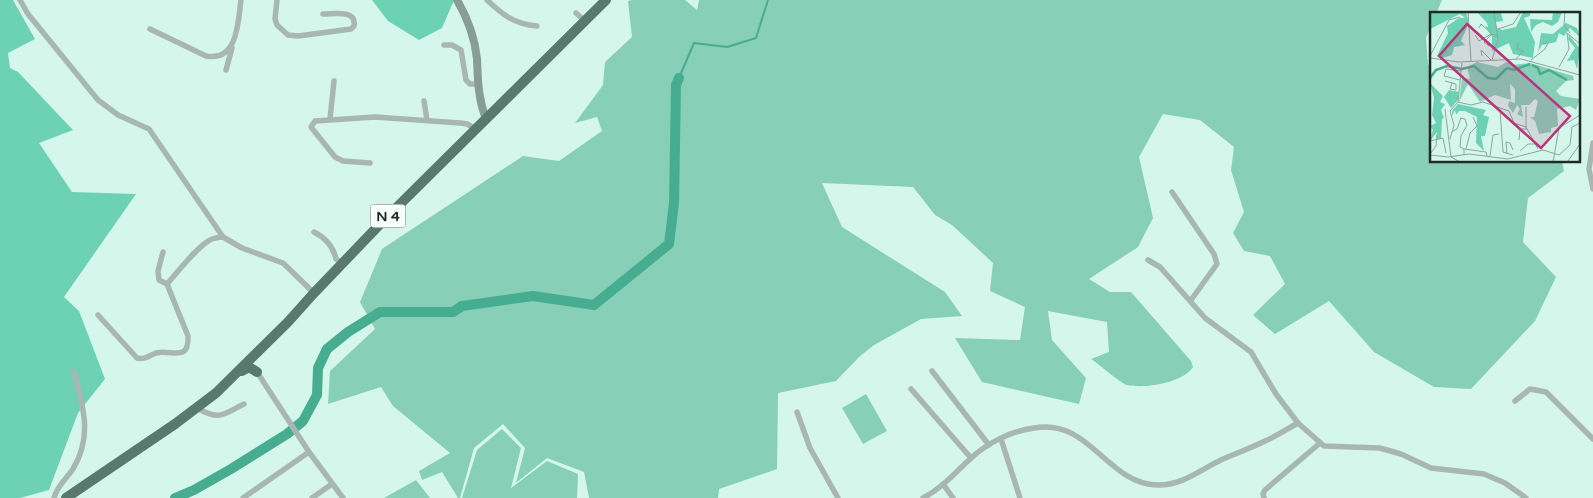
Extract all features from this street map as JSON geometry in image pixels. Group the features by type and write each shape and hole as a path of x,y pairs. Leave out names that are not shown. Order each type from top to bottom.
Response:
{"highway":[{"name":"N 4","path":"66,498 197,408 227,382 263,348 342,263 601,2"},
{"name":"N 4","path":"61,498 206,398 303,305"},
{"path":"257,372 253,362 263,348"},
{"path":"227,382 247,367 257,372"}],"main road":[{"path":"458,0 470,29 477,57 477,84 486,119"}],"street":[{"path":"20,0 33,21 98,100 118,115 149,129 223,237 242,248 283,263 314,293"},
{"path":"226,70 242,0"},
{"path":"277,0 275,19 277,25 288,35 298,36 351,29 354,26 355,21 346,13 323,14"},
{"path":"487,0 504,16 526,25 537,26"},
{"path":"576,13 584,21"},
{"path":"150,29 196,51 214,57 228,51 233,43"},
{"path":"444,45 452,45 461,50 466,80 470,84 477,84"},
{"path":"330,119 334,80"},
{"path":"424,101 427,120"},
{"path":"370,163 344,161 335,158 312,127 314,121 374,117 460,123 467,124 476,129"},
{"path":"1593,143 1589,169 1593,189"},
{"path":"1172,192 1214,254 1217,264 1191,300"},
{"path":"314,232 321,235 333,247 336,259 342,263"},
{"path":"167,284 198,249 211,239 223,237"},
{"path":"98,315 136,358 142,359 157,353 182,353 188,344 188,336 167,284 158,280 158,271 163,252"},
{"path":"1148,260 1160,267 1205,318 1251,352 1276,394 1298,423 1320,443 1331,447 1380,448 1401,454 1432,468 1484,474 1505,483 1522,497"},
{"path":"932,371 989,445"},
{"path":"54,498 55,492 69,476 77,462 85,434 85,412 74,372"},
{"path":"257,372 296,433 342,498"},
{"path":"911,388 971,458"},
{"path":"1515,401 1530,389 1545,392 1593,439"},
{"path":"197,408 213,417 218,417 244,404"},
{"path":"797,412 810,448 838,498"},
{"path":"923,498 954,476 971,458 989,445 1022,430 1053,426 1063,429 1082,439 1130,478 1144,483 1162,485 1186,478 1224,458 1265,442 1298,423"},
{"path":"1001,439 1020,498"},
{"path":"1264,498 1265,490 1320,443"},
{"path":"243,498 309,452"},
{"path":"312,498 332,484"},
{"path":"943,484 953,498"}],"green space":[{"path":"0,0 13,0 35,39 8,53 10,68 18,72 73,130 39,143 72,192 136,194 64,297 79,311 105,379 78,413 49,490 20,498 0,498"},
{"path":"372,0 454,0 442,28 419,40 388,21"},
{"path":"685,0 697,10 699,0 1442,0 1437,12 1430,12 1430,29 1426,38 1428,64 1430,66 1430,162 1562,162 1564,171 1528,198 1523,242 1556,277 1535,321 1471,389 1434,387 1374,352 1329,301 1275,334 1253,315 1285,284 1270,256 1244,251 1233,233 1244,212 1231,170 1234,147 1200,120 1163,114 1139,157 1153,218 1138,247 1089,279 1110,292 1131,292 1191,361 1193,367 1181,377 1153,385 1134,386 1124,384 1091,359 1109,352 1107,322 1048,311 1052,340 1086,378 1079,404 982,382 955,338 1020,340 1025,307 990,291 993,263 952,225 935,215 913,187 822,183 842,227 945,292 962,316 921,319 874,345 859,357 836,381 778,393 777,469 719,489 718,498 589,498 584,472 547,458 516,483 525,448 503,424 474,448 460,498 458,498 442,472 422,480 419,471 450,453 393,406 381,387 328,404 330,371 375,329 360,302 382,249 523,156 559,161 602,131 597,117 575,123 603,85 605,62 632,37 628,1"},
{"path":"866,394 887,431 863,444 842,408"},
{"path":"502,429 521,448 511,488 547,461 578,474 577,498 462,498 477,450"},
{"path":"416,480 430,498 384,498"}],"waterway":[{"path":"679,78 694,43 727,47 756,38 768,0"},
{"path":"175,498 194,490 231,469 287,434 303,421 317,395 318,368 327,349 348,332 380,312 453,312 462,306 533,296 594,305 669,244 674,203 676,85 679,78"}]}
